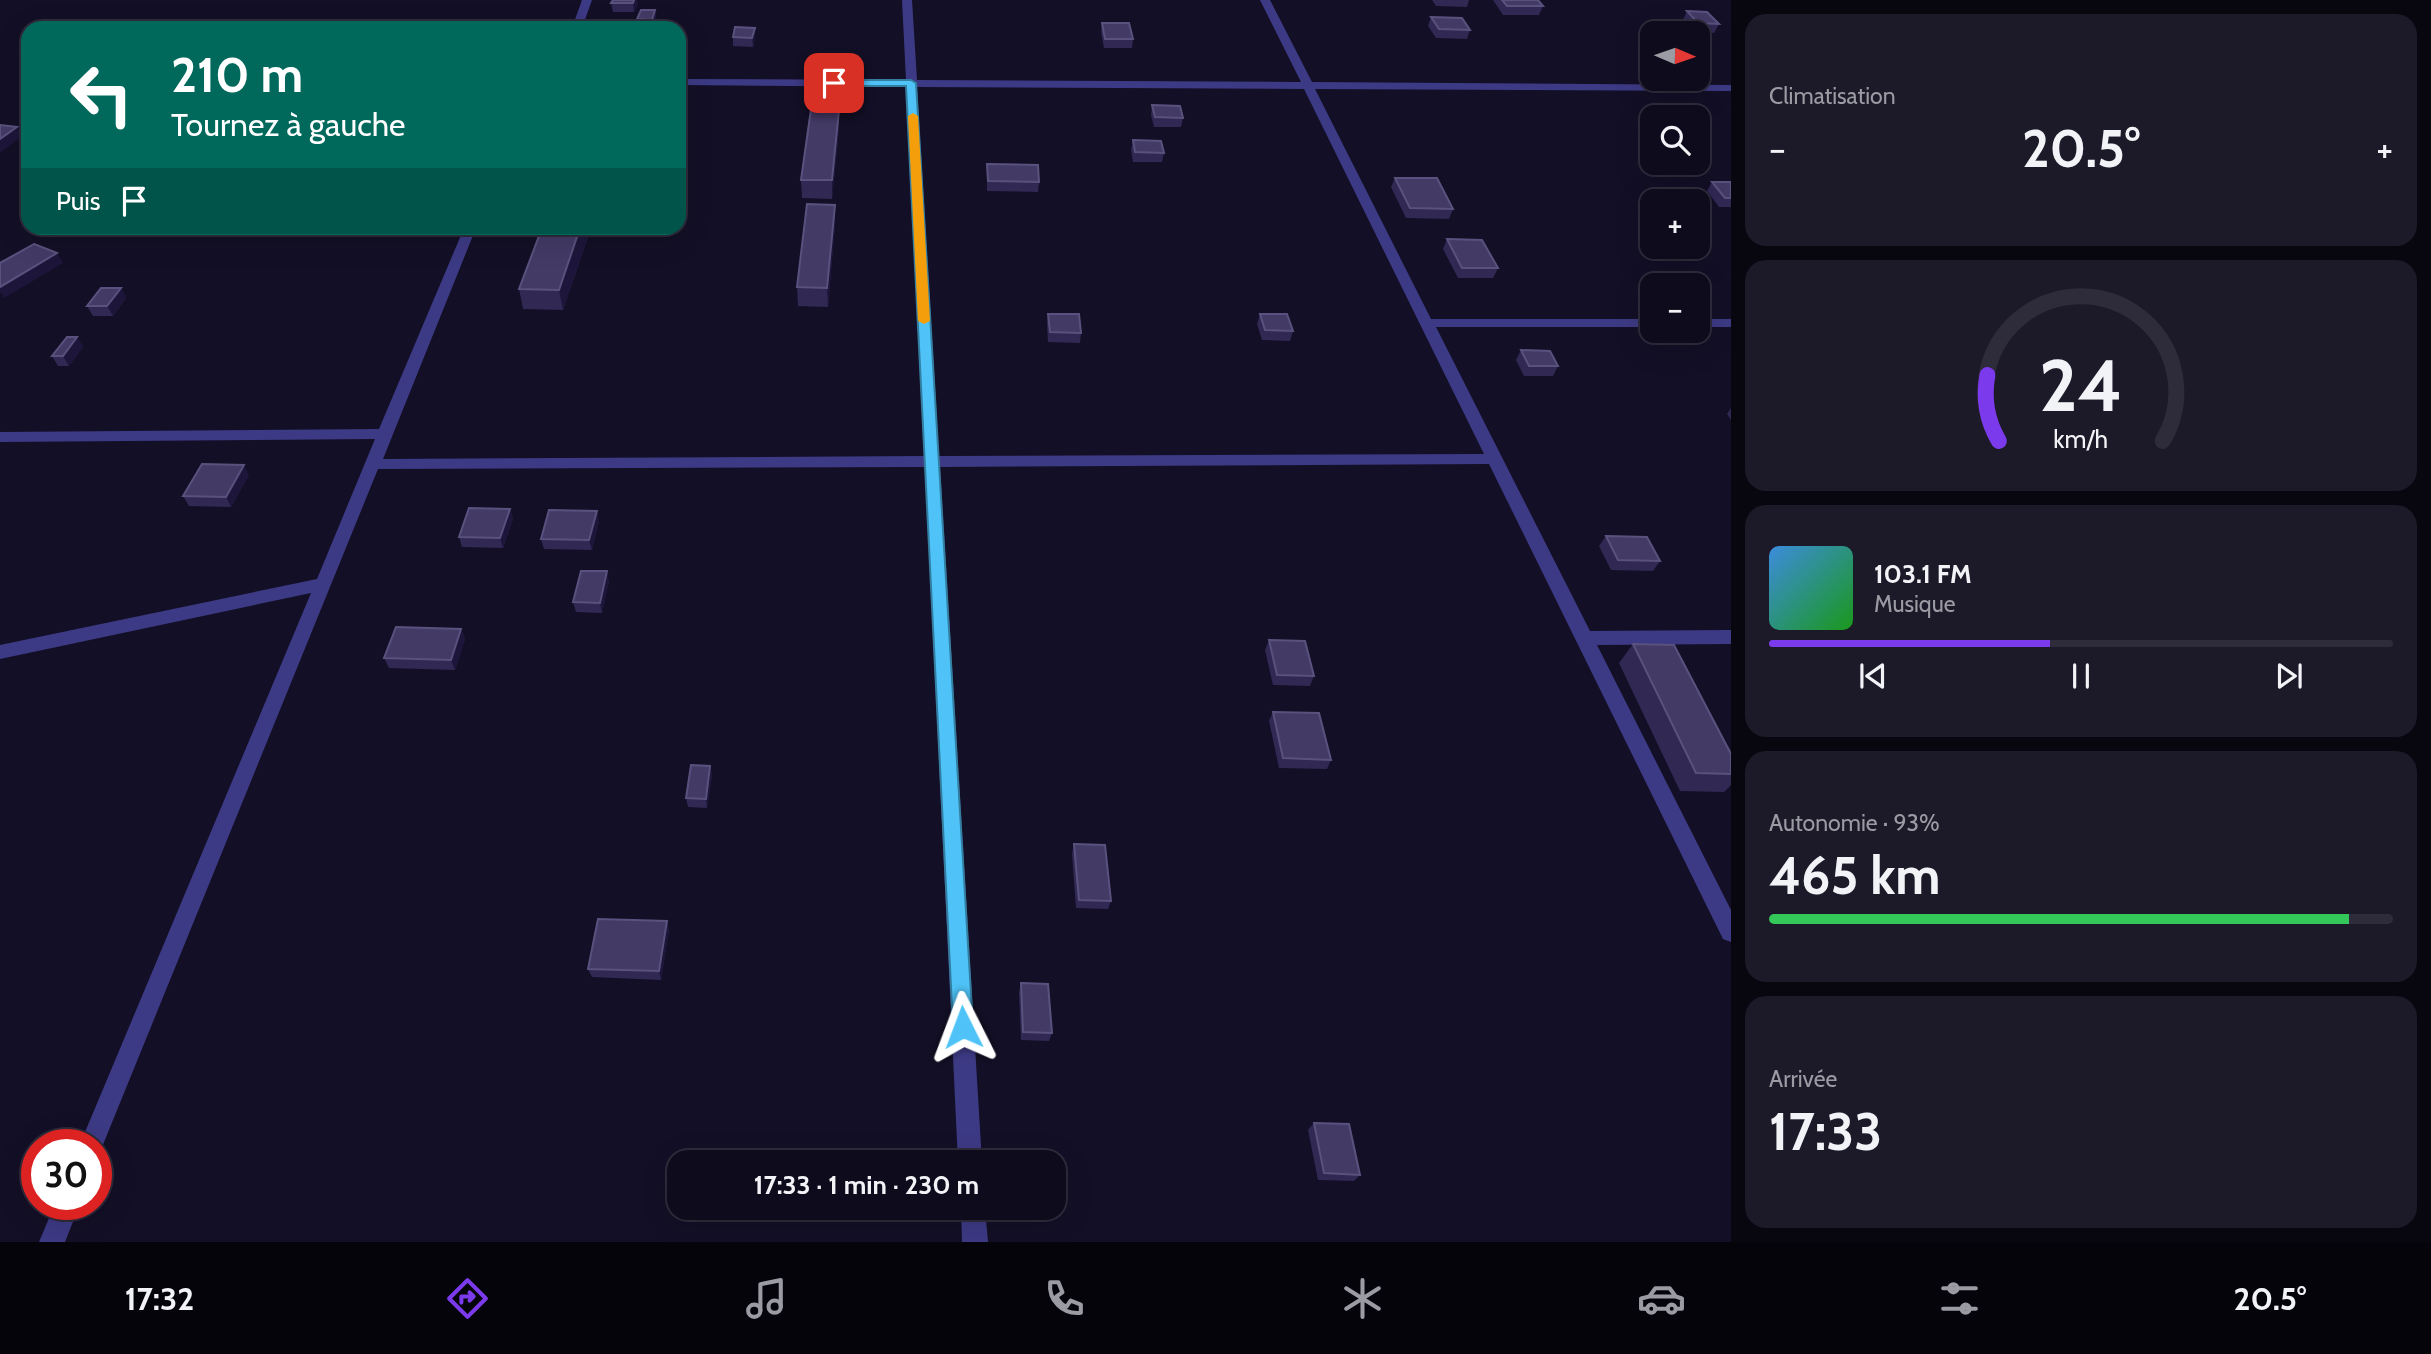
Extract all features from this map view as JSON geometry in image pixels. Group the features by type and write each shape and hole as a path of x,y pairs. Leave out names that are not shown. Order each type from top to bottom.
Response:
{"street":[{"path":"580,21 587,0"},
{"path":"906,0 969,1150"},
{"path":"1265,0 1731,932"},
{"path":"686,82 1731,88"},
{"path":"98,1129 467,235"},
{"path":"1426,323 1640,323"},
{"path":"1710,323 1731,323"},
{"path":"0,437 385,434"},
{"path":"373,464 1494,459"},
{"path":"0,652 323,584"},
{"path":"1584,638 1731,637"},
{"path":"52,1242 61,1220"},
{"path":"974,1220 975,1242"}],"building":[{"path":"613,0 634,0 633,3 611,3"},
{"path":"1502,0 1538,0 1543,6 1507,6"},
{"path":"641,10 655,10 652,20 637,19"},
{"path":"1687,11 1707,12 1719,24 1710,24 1710,21 1696,21"},
{"path":"1431,17 1462,18 1470,30 1439,29"},
{"path":"1102,23 1129,23 1133,39 1105,39"},
{"path":"735,27 755,28 752,38 733,37"},
{"path":"1152,105 1180,106 1183,118 1155,117"},
{"path":"811,109 839,110 832,180 801,180"},
{"path":"0,125 17,127 0,139"},
{"path":"1133,140 1161,141 1164,153 1135,152"},
{"path":"987,164 1038,165 1039,182 988,181"},
{"path":"1395,178 1437,178 1453,209 1410,208"},
{"path":"1712,182 1731,182 1731,198 1725,198"},
{"path":"807,204 835,205 827,288 797,287"},
{"path":"539,235 578,235 559,290 519,289"},
{"path":"1447,239 1482,240 1498,268 1462,268"},
{"path":"34,244 57,253 0,287 0,263"},
{"path":"101,288 121,288 107,306 87,306"},
{"path":"1048,314 1079,314 1081,333 1050,332"},
{"path":"1260,314 1287,314 1293,331 1265,330"},
{"path":"67,337 77,337 63,356 52,356"},
{"path":"1521,350 1550,351 1558,366 1529,366"},
{"path":"202,464 244,465 226,497 183,496"},
{"path":"469,508 510,509 500,538 459,537"},
{"path":"549,510 597,511 589,540 541,539"},
{"path":"1606,536 1647,537 1660,561 1618,560"},
{"path":"581,571 607,571 600,603 573,602"},
{"path":"396,627 461,629 451,660 384,658"},
{"path":"1269,640 1305,641 1314,676 1277,675"},
{"path":"1633,644 1674,645 1731,754 1731,774 1696,773"},
{"path":"1273,712 1319,713 1331,760 1283,758"},
{"path":"691,765 710,766 706,799 686,798"},
{"path":"1074,844 1105,845 1111,901 1079,900"},
{"path":"598,919 667,921 659,971 588,969"},
{"path":"1021,983 1048,984 1052,1033 1023,1032"},
{"path":"1314,1123 1349,1124 1360,1175 1324,1173"}],"slow traffic":[{"path":"913,116 924,321"}],"route":[{"path":"834,83 911,83 963,1027"}]}
